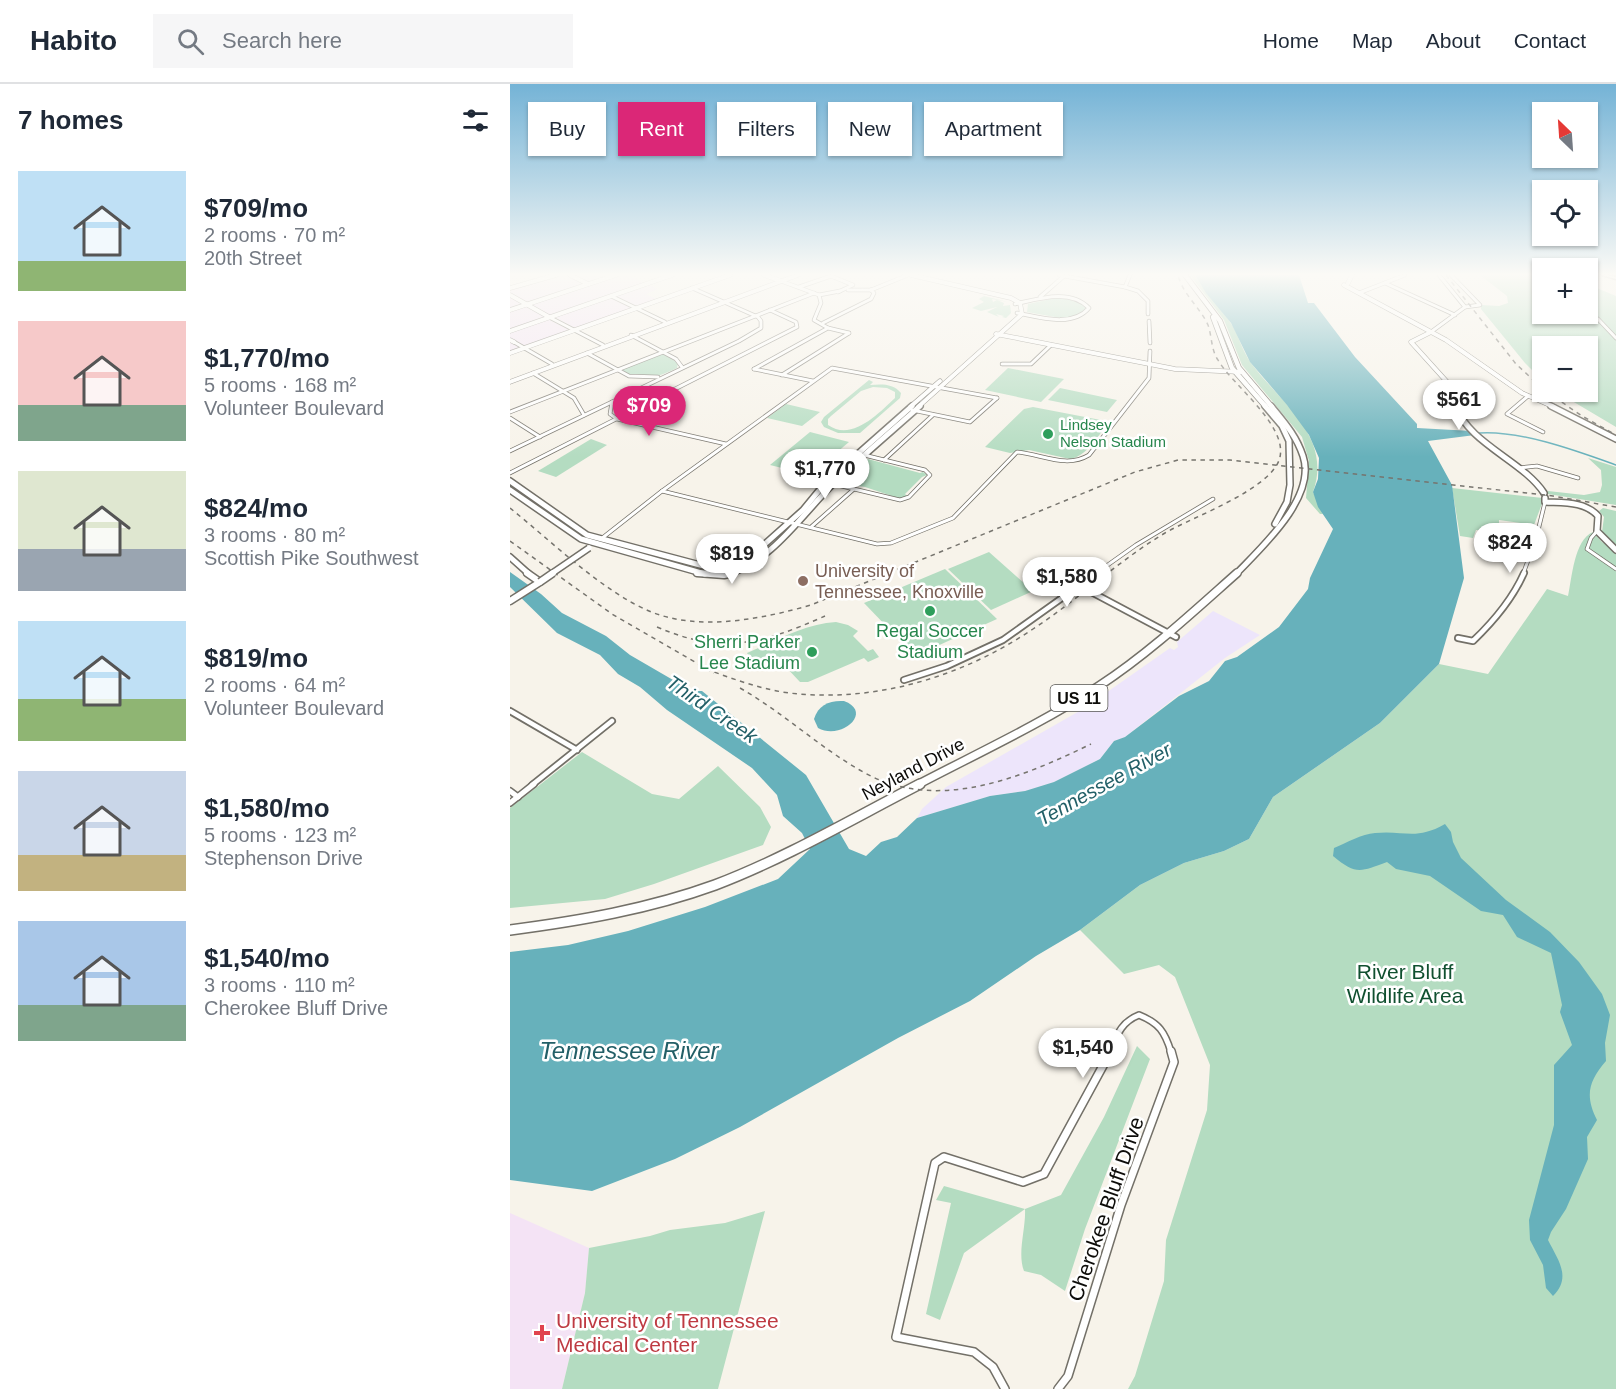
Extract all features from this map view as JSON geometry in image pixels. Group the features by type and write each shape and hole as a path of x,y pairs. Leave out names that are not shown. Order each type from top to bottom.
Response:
{"main road":[{"name":"Neyland Drive","path":"1221,336 1238,372 1282,426 1289,441 1290,486 1287,502 1275,529"},
{"name":"Neyland Drive","path":"510,930 577,921 654,904 734,877 849,821 1057,711 1099,686 1238,573 1298,502 1304,480 1304,458 1293,432 1238,372"}],"street":[{"path":"510,353 558,336"},
{"path":"585,336 604,346"},
{"path":"510,381 630,336"},
{"path":"634,336 680,361 682,368"},
{"path":"510,412 701,336"},
{"path":"510,451 747,336"},
{"path":"510,473 780,336"},
{"path":"813,381 754,369 814,336"},
{"path":"782,375 844,336"},
{"path":"510,481 587,535 724,572 748,559 811,502 826,482 994,336"},
{"path":"999,336 1186,371 1238,372"},
{"path":"1150,336 1150,343"},
{"path":"1423,336 1411,342 1448,383 1458,413 1485,443 1540,484 1545,497 1533,548 1512,597 1492,623 1473,641 1458,638"},
{"path":"1437,336 1528,396 1563,410 1616,439"},
{"path":"512,341 553,365"},
{"path":"510,381 604,346"},
{"path":"1002,364 1029,364 1050,346"},
{"path":"663,491 877,544 891,543 953,518 1013,454 1022,452 1068,461 1082,461 1149,378 1150,351"},
{"path":"587,353 637,380 666,376"},
{"path":"510,601 592,546 726,444 835,367 997,398 970,422 911,410"},
{"path":"533,373 574,398 584,416"},
{"path":"1528,396 1507,414 1543,432"},
{"path":"612,402 609,414 617,419 726,444"},
{"path":"510,490 592,546 702,574 740,571 755,562 797,524 833,484 911,410"},
{"path":"884,460 933,415"},
{"path":"510,418 540,437"},
{"path":"833,484 900,500 909,497 930,475 925,470 864,455"},
{"path":"1518,468 1538,466 1578,478"},
{"path":"811,527 854,489"},
{"path":"1545,497 1590,508 1598,516 1597,531 1591,537 1587,549 1616,569"},
{"path":"904,680 947,666 995,644 1017,631 1136,545 1213,499"},
{"path":"1597,531 1616,550"},
{"path":"510,557 526,573 540,582"},
{"path":"1080,586 1176,637"},
{"path":"510,711 576,750"},
{"path":"510,803 612,721"},
{"path":"510,791 519,797"},
{"name":"Cherokee Bluff Drive","path":"1005,1389 993,1366 974,1352 896,1337 935,1163 944,1157 1023,1182 1044,1174 1108,1058 1117,1034 1127,1020 1139,1015 1154,1021 1167,1038 1173,1062 1121,1205 1068,1376 1058,1389"}],"shaded area":[{"path":"510,336 552,336 510,351"},
{"path":"1213,611 1260,635 1225,658 1125,737 1114,741 1100,759 1054,782 1025,791 990,796 917,818 922,809 946,787 1083,709 1170,648 1174,650 1178,647 1177,642"},
{"name":"University of Tennessee Medical Center","path":"510,1213 589,1248 585,1293 562,1389 510,1389"}],"green space":[{"path":"1230,336 1237,336 1251,363 1289,407 1310,437 1316,454 1317,472 1313,492 1323,514 1320,514 1306,498 1309,461 1302,437 1242,365"},
{"path":"1503,336 1616,336 1616,427 1574,402 1598,402 1598,336 1532,336 1532,370"},
{"path":"662,353 678,363 677,368 649,378 635,377 621,370"},
{"path":"1008,368 1064,379 1041,402 985,390"},
{"path":"869,380 873,382 870,385 891,386 901,393 900,398 860,433 838,433 824,427 821,422","holes":["873,387 887,388 895,392 895,398 864,424 846,430 828,425 828,419 861,391"]},
{"path":"1060,388 1117,400 1107,412 1048,400"},
{"path":"786,404 820,412 802,426 767,418"},
{"name":"Lindsey Nelson Stadium","path":"1033,407 1108,423 1087,450 1070,459 1029,450 1010,453 985,447 1024,409"},
{"path":"810,432 849,442 810,475 770,465"},
{"path":"591,439 607,445 556,477 538,471"},
{"path":"1588,458 1616,467 1616,505 1548,494 1548,491 1584,495 1600,492 1601,470"},
{"path":"868,459 923,472 927,475 922,477 905,494 907,496 901,499 865,487 842,483"},
{"path":"1452,488 1543,498 1543,501 1534,525 1499,520 1499,531 1476,530 1473,538 1460,536"},
{"path":"1603,508 1616,511 1616,547 1602,532 1604,517 1599,511"},
{"name":"River Bluff Wildlife Area","path":"1593,532 1602,542 1616,550 1616,1389 1128,1389 1135,1376 1164,1281 1166,1240 1207,1110 1210,1065 1175,977 1159,965 1124,974 1080,930 1140,885 1184,863 1224,851 1249,839 1273,797 1380,723 1439,664 1488,674 1547,589 1568,596 1578,551 1587,536"},
{"path":"989,552 1033,591 991,610 948,569"},
{"name":"Regal Soccer Stadium","path":"945,569 997,619 915,656 864,603"},
{"name":"Sherri Parker Lee Stadium","path":"836,622 858,631 853,636 868,651 873,649 879,657 868,662 864,658 808,682 800,682 784,665 770,670 766,666 757,670 747,653 801,630"},
{"path":"582,752 652,794 679,799 718,766 760,807 771,827 763,845 605,899 510,908 510,808"},
{"path":"1137,1046 1150,1059 1085,1229 1065,1291 1041,1275 1024,1271 1021,1257 1025,1209 1061,1195 1104,1117"},
{"path":"944,1186 1025,1209 964,1253 940,1320 926,1314 951,1203 936,1200"},
{"path":"765,1211 718,1389 562,1389 585,1293 589,1248 670,1230 725,1223"}],"water":[{"name":"Tennessee River","path":"1237,336 1339,336 1355,357 1417,424 1417,428 1472,431 1475,435 1428,441 1452,485 1464,578 1439,664 1380,723 1273,797 1249,839 1224,851 1184,863 1140,885 1080,930 1036,956 970,1001 898,1038 740,1127 675,1159 592,1191 510,1180 510,952 568,945 628,931 705,907 778,879 810,849 802,833 783,816 777,795 752,768 667,710 640,687 618,674 600,655 557,633 510,587 510,572 541,594 562,613 606,636 630,655 692,691 702,691 806,775 849,849 866,856 881,842 897,837 917,818 990,796 1025,791 1054,782 1100,759 1114,741 1125,737 1179,696 1209,681 1225,661 1237,657 1279,627 1308,589 1310,578 1333,529 1318,507 1313,492 1318,479 1319,458 1309,435 1250,362"},
{"path":"834,701 844,701 856,712 851,724 836,731 818,728 814,719 818,710"},
{"path":"1445,824 1451,832 1461,858 1506,900 1550,932 1579,962 1602,994 1610,1015 1605,1043 1606,1061 1595,1076 1590,1089 1591,1104 1597,1120 1587,1137 1588,1159 1566,1209 1548,1240 1559,1261 1562,1275 1559,1289 1553,1296 1546,1288 1543,1265 1530,1240 1529,1220 1554,1125 1554,1065 1572,1045 1560,1012 1562,1005 1551,953 1517,937 1503,915 1481,911 1430,876 1396,869 1387,862 1364,870 1353,869 1333,856 1334,848 1365,835 1385,832 1418,834"}],"waterway":[{"path":"1479,433 1530,438 1616,465"}],"railway":[{"path":"1210,336 1218,360 1267,418 1275,431 1280,444 1280,457 1276,465"},
{"path":"1494,336 1516,364 1532,379"},
{"path":"1562,402 1616,435"},
{"path":"510,508 595,578 631,602 649,611 688,621 730,621 772,615 811,605 1135,472 1178,460 1230,460 1276,465"},
{"path":"709,670 768,689 821,695 885,690 947,673 977,661 1033,629 1148,544 1177,526 1248,491 1263,480 1276,465"},
{"path":"1276,465 1553,496 1616,507"},
{"path":"510,541 612,614 709,670"},
{"path":"657,627 702,641 742,642 781,633 825,616"},
{"path":"709,670 714,673"},
{"path":"740,688 865,773 893,785 922,790 951,790 980,786 1037,768 1091,744"}],"place":[{"name":"Lindsey Nelson Stadium","path":"1048,434"},
{"name":"University of Tennessee, Knoxville","path":"803,581"},
{"name":"Regal Soccer Stadium","path":"930,611"},
{"name":"Sherri Parker Lee Stadium","path":"812,652"},
{"name":"University of Tennessee Medical Center","path":"542,1333"}],"water label":[{"name":"Third Creek","path":"712,709"}]}
